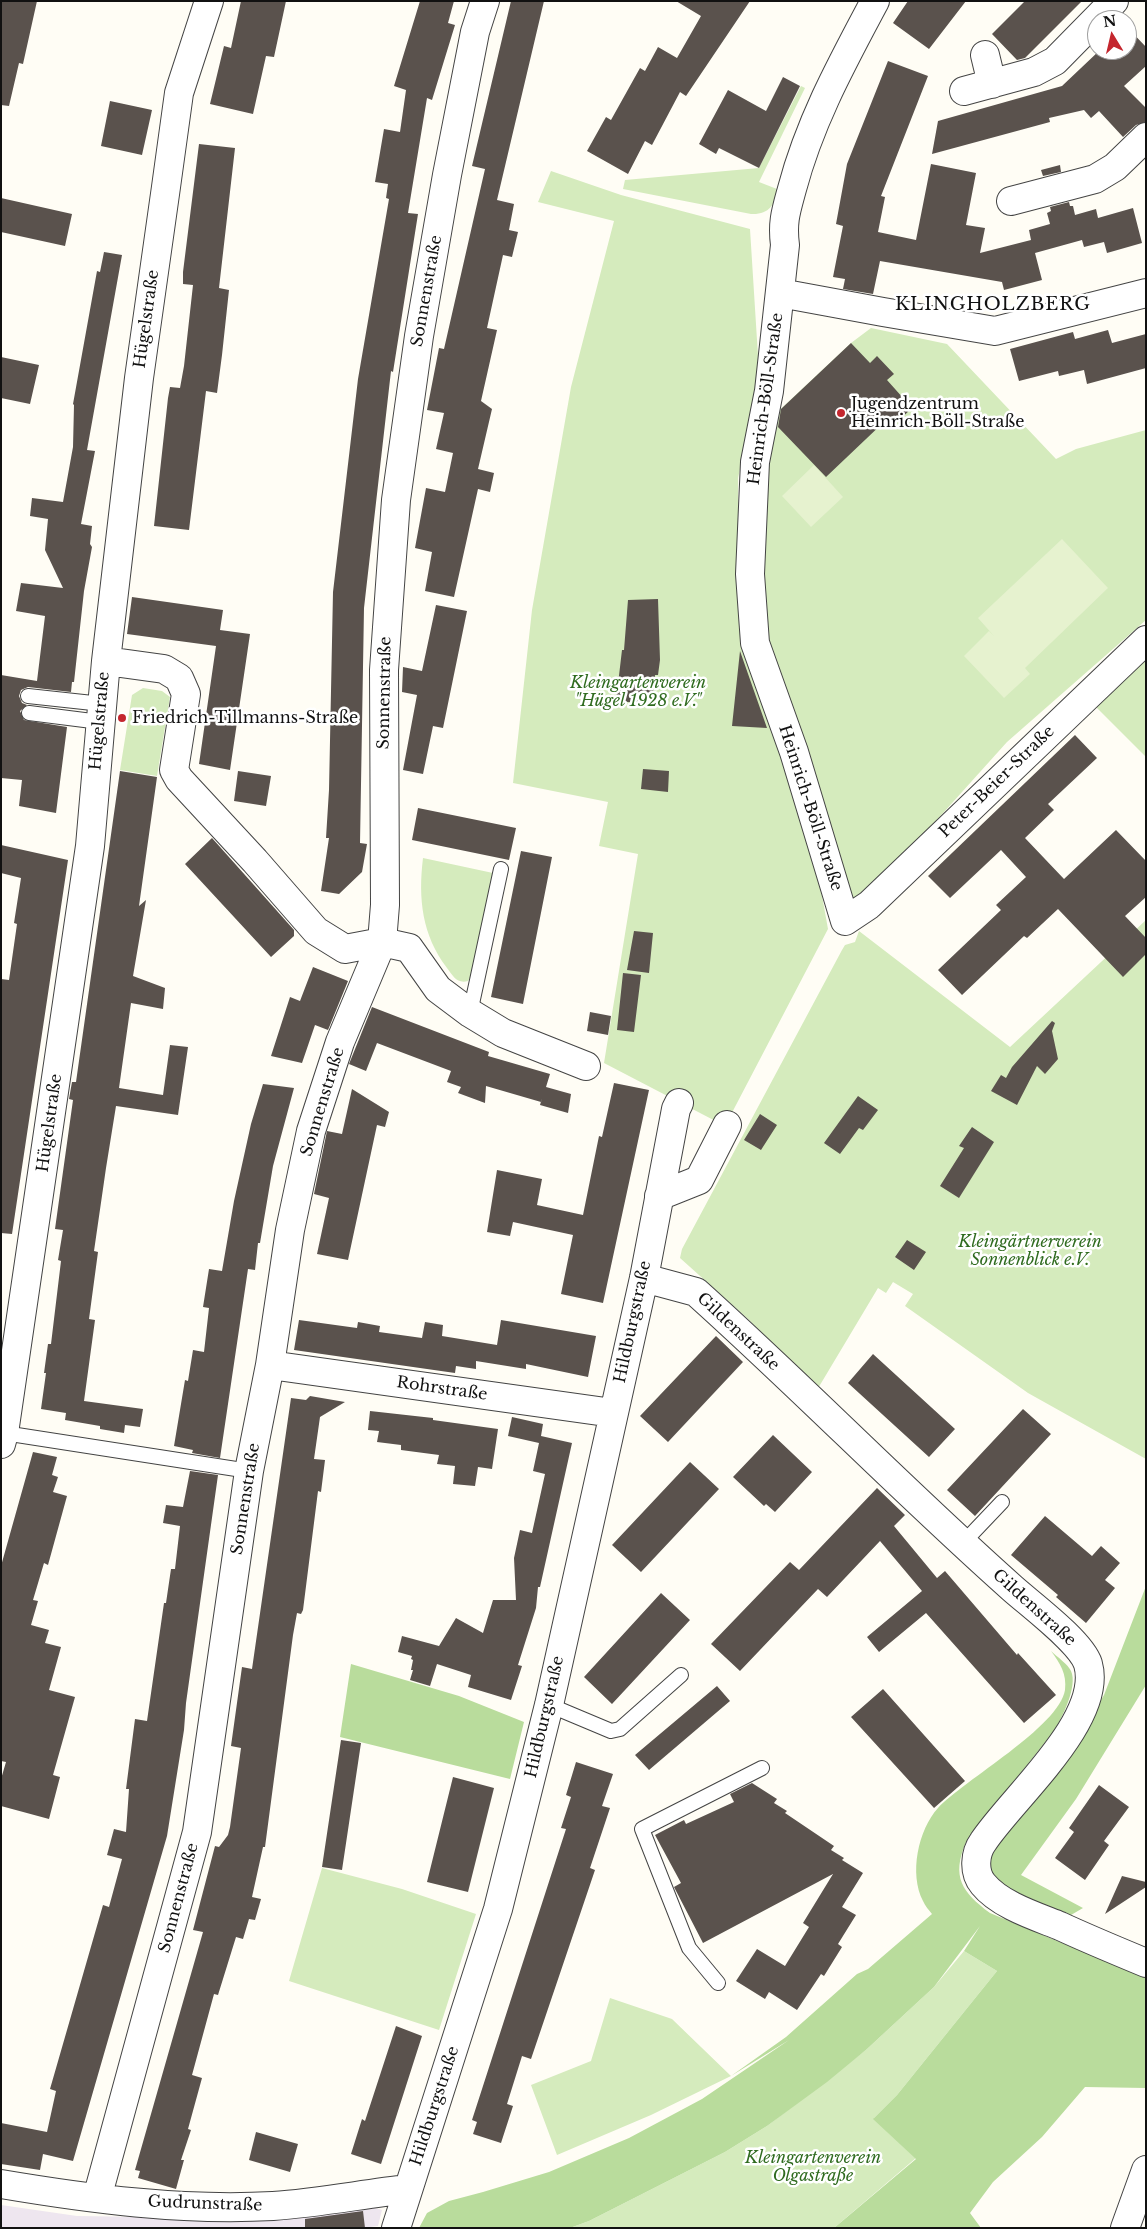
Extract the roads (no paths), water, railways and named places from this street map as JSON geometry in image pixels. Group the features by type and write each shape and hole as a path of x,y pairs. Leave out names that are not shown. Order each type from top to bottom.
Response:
{"street":[{"name":"Hügelstraße","path":"3,1439 90,846 106,661 139,378 180,93 209,1"},
{"name":"Sonnenstraße","path":"97,2198 197,1832 249,1471 270,1365 290,1230 311,1131 340,1042 382,942 385,905 384,670 396,500 419,336 449,166 474,32 485,1"},
{"name":"Heinrich-Böll-Straße","path":"845,921 794,752 754,643 750,574 755,462 769,391 785,245 782,227 799,164 826,92 875,1"},
{"path":"964,91 1034,72 1055,61 1114,1"},
{"path":"985,55 992,84"},
{"path":"1011,201 1095,179 1115,168 1146,137"},
{"path":"780,292 995,331 1146,293"},
{"name":"Peter-Beier-Straße","path":"845,921 869,905 1146,640"},
{"path":"106,661 164,669 179,678 186,694 174,770 179,779 255,861 316,931 345,949 382,942 409,948 438,989 470,1014 503,1033 586,1066"},
{"name":"Hildburgstraße","path":"396,2228 498,1909 549,1705 644,1278 658,1196 676,1109 679,1103"},
{"path":"658,1196 699,1180 727,1125"},
{"name":"Gildenstraße","path":"644,1278 696,1292 963,1543 1076,1645 1088,1664 1090,1681 1084,1704 1072,1730 1048,1764 982,1843 976,1865 978,1875 983,1884 1009,1904 1146,1964"},
{"name":"Rohrstraße","path":"270,1365 613,1413"},
{"path":"1125,2228 1146,2170"},
{"name":"Gudrunstraße","path":"1,2184 97,2198 178,2206 273,2206 408,2189"}],"lane":[{"path":"28,696 101,713"},
{"path":"29,713 101,713"},
{"path":"470,1014 501,869"},
{"path":"3,1439 249,1471"},
{"path":"963,1543 1002,1502"},
{"path":"549,1705 611,1731 620,1730 681,1675"},
{"path":"718,1984 689,1948 642,1829 762,1768"}],"place":[{"name":"Jugendzentrum Heinrich-Böll-Straße","path":"841,413"},
{"name":"Friedrich-Tillmanns-Straße","path":"122,718"}],"district":[{"name":"KLINGHOLZBERG","path":"993,305"}],"park label":[{"name":"Kleingartenverein \"Hügel 1928 e.V.\"","path":"638,692"},
{"name":"Kleingärtnerverein Sonnenblick e.V.","path":"1030,1251"},
{"name":"Kleingartenverein Olgastraße","path":"813,2167"}]}
